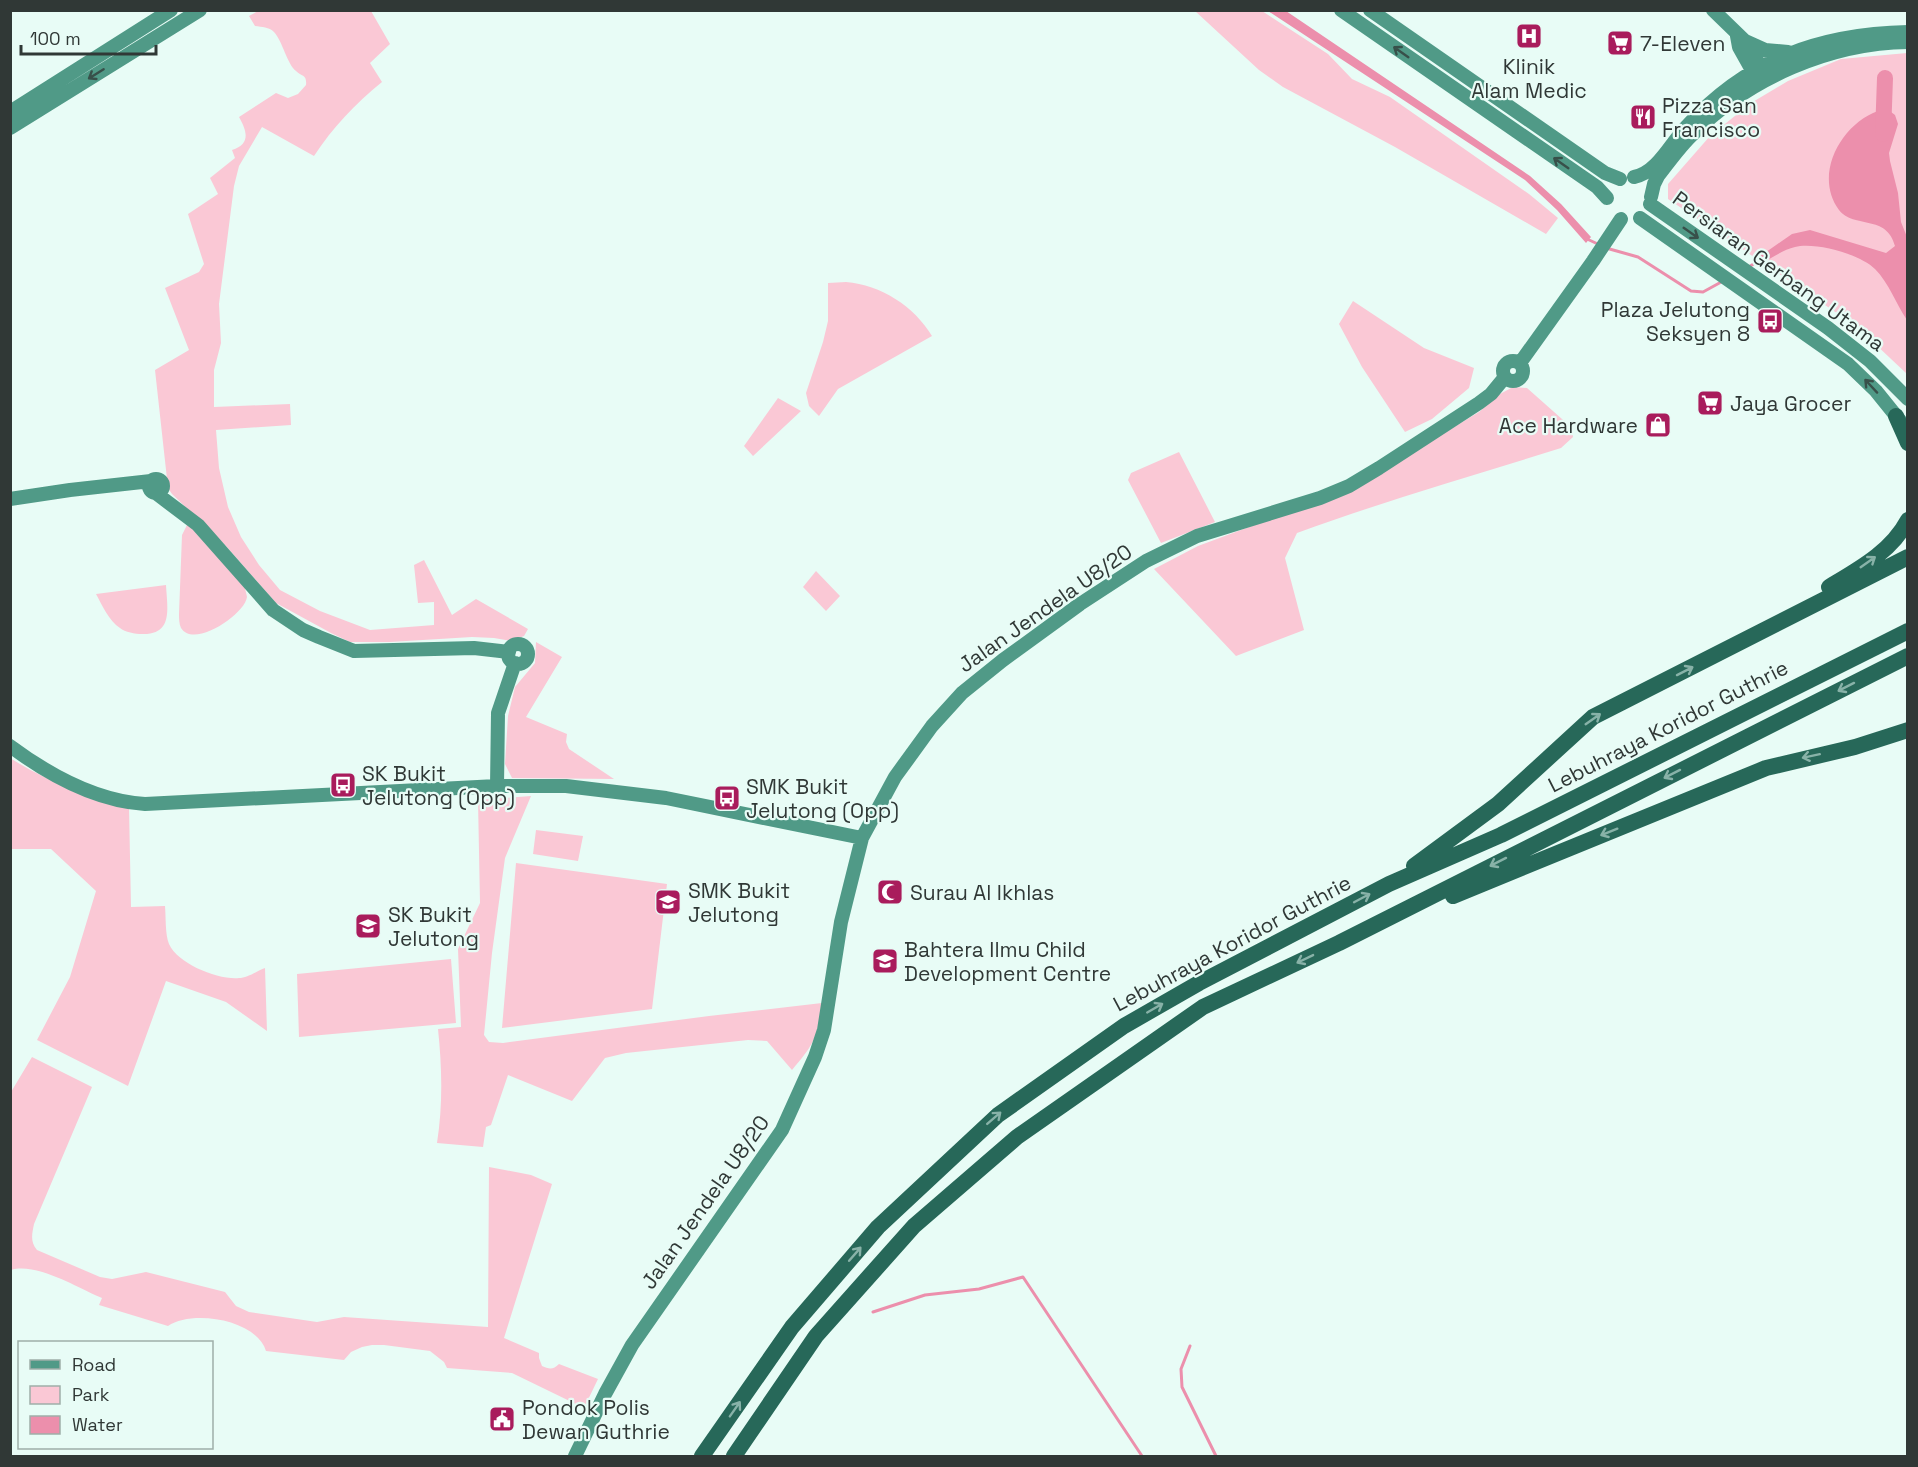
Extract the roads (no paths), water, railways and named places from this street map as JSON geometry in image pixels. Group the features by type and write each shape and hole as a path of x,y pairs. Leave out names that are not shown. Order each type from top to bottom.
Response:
{"highway":[{"path":"1896,416 1908,443"},
{"path":"1806,610 1815,596 1870,561 1886,548 1899,535 1908,520"},
{"path":"1389,884 1498,804 1593,717 1908,557"},
{"name":"Lebuhraya Koridor Guthrie","path":"702,1456 792,1327 870,1236 998,1114 1124,1026 1199,983 1389,884 1501,836 1908,631"},
{"name":"Lebuhraya Koridor Guthrie","path":"734,1456 816,1336 914,1226 1017,1137 1203,1007 1339,943 1903,658"},
{"path":"1339,943 1766,768 1855,747 1908,730"}],"street":[{"path":"10,112 171,10"},
{"path":"10,128 200,10"},
{"path":"1341,10 1597,187 1607,198 1611,211 1621,219 1634,220 1640,218 1648,209 1658,176 1692,134 1750,90 1843,43 1865,45 1908,42"},
{"path":"1371,10 1605,173 1646,184 1651,200"},
{"path":"1713,10 1740,41 1758,71"},
{"path":"1607,198 1611,187 1627,178 1647,172 1687,126 1733,85 1758,71 1807,46 1843,43 1908,32"},
{"path":"1733,85 1739,68 1740,41"},
{"path":"1740,41 1765,50 1793,52"},
{"path":"1758,71 1780,74"},
{"path":"1750,90 1758,71"},
{"name":"Persiaran Gerbang Utama","path":"1651,200 1731,261 1836,333 1870,361 1908,399"},
{"name":"Persiaran Gerbang Utama","path":"1640,218 1848,364 1876,391 1908,431"},
{"name":"Jalan Jendela U8/20","path":"575,1456 612,1379 637,1338 782,1130 815,1057 824,1029 841,922 862,838 895,777 932,726 970,686 1035,636 1146,561 1183,542 1320,498 1349,486 1479,403 1505,377 1513,381 1521,377 1523,370 1520,363 1621,219"},
{"path":"10,499 122,484 155,488 198,525 273,610 303,630 354,651 474,648 512,657 498,713 497,786"},
{"path":"10,746 29,760 72,783 130,803 497,786 566,786 634,793 701,804 862,838"}],"water":[{"path":"1268,11 1286,11 1530,176 1561,204 1591,237 1586,243 1557,210 1525,180"},
{"path":"1878,111 1891,112 1895,115 1898,124 1889,153 1898,193 1901,222 1907,237 1907,320 1875,269 1848,254 1804,246 1788,249 1766,261 1759,257 1792,234 1810,230 1886,253 1895,246 1891,236 1885,230 1845,216 1832,196 1829,182 1830,167 1843,139 1853,127"}],"waterway":[{"path":"1883,134 1885,78"},
{"path":"1587,239 1600,245"},
{"path":"1606,248 1638,257 1691,291 1703,292 1723,281"},
{"path":"1747,268 1765,257"},
{"path":"873,1312 925,1295 979,1289 1023,1277 1142,1456"},
{"path":"1190,1346 1181,1369 1182,1387 1216,1456"}],"place":[{"name":"Klinik Alam Medic","path":"1529,36"},
{"name":"7-Eleven","path":"1620,43"},
{"name":"Pizza San Francisco","path":"1643,117"},
{"name":"Plaza Jelutong Seksyen 8","path":"1770,321"},
{"name":"Jaya Grocer","path":"1710,403"},
{"name":"Ace Hardware","path":"1658,425"},
{"name":"SK Bukit Jelutong (Opp)","path":"343,785"},
{"name":"SMK Bukit Jelutong (Opp)","path":"727,798"},
{"name":"Surau Al Ikhlas","path":"890,892"},
{"name":"SMK Bukit Jelutong","path":"668,902"},
{"name":"SK Bukit Jelutong","path":"368,926"},
{"name":"Bahtera Ilmu Child Development Centre","path":"885,961"},
{"name":"Pondok Polis Dewan Guthrie","path":"502,1419"}]}
